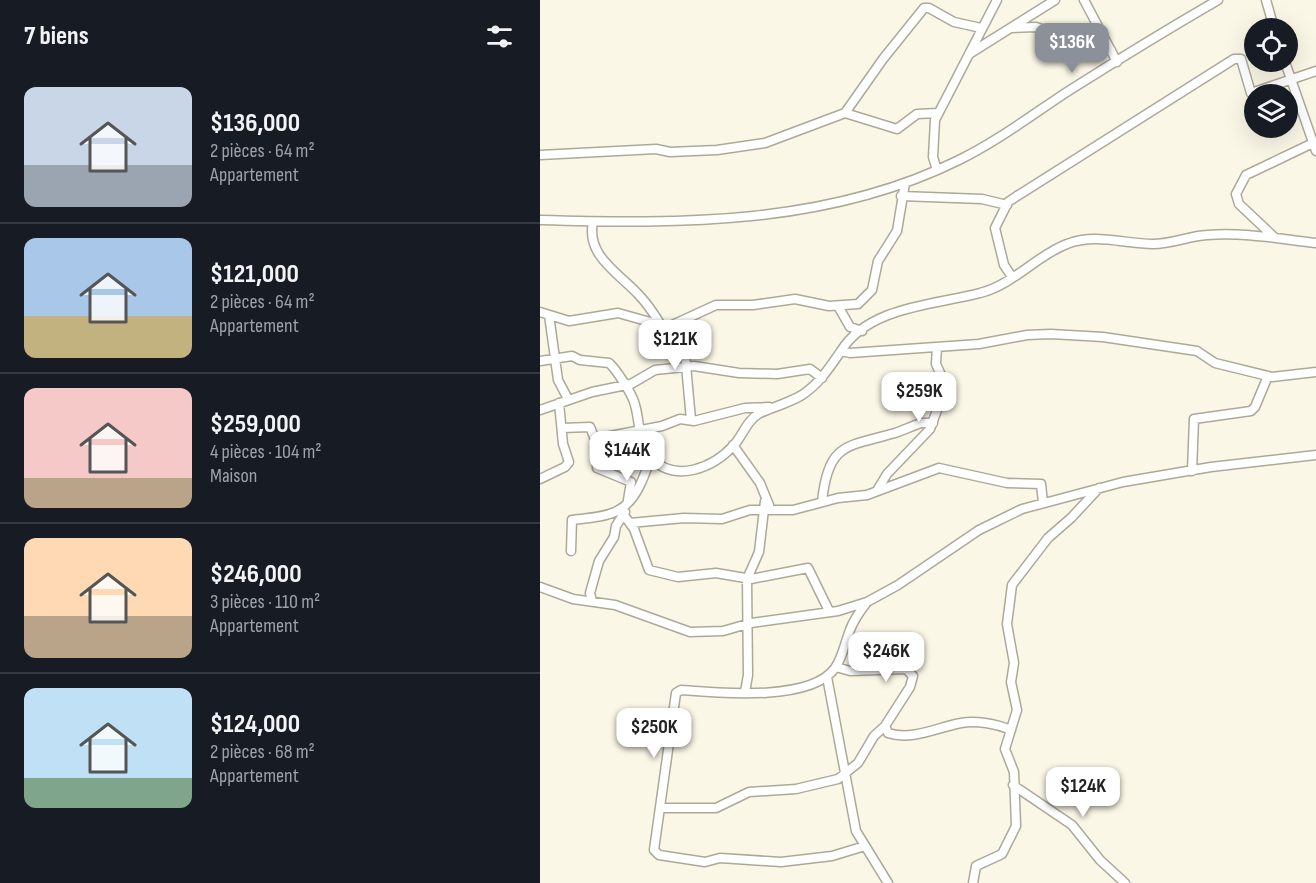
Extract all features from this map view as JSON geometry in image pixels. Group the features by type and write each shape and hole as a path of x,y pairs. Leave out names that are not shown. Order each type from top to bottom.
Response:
{"street":[{"path":"937,170 933,157 933,136 938,112 997,0"},
{"path":"968,55 1055,0"},
{"path":"1084,0 1117,62"},
{"path":"540,220 676,222 770,214 856,199 937,170 972,153 1218,0"},
{"path":"1266,0 1271,18"},
{"path":"540,155 732,148 773,141 845,113 883,59 924,9 929,8 954,22 981,28"},
{"path":"1011,28 1036,27 1111,50"},
{"path":"1012,277 1004,265 995,233 997,221 1007,205 1234,59 1241,59 1251,93 1316,71"},
{"path":"1275,238 1239,204 1236,194 1246,175 1315,147 1289,72"},
{"path":"845,113 897,129 917,114 938,112"},
{"path":"540,479 565,467 569,462 562,428 563,401 544,314 569,321 618,313 662,327 672,327 716,305 753,305 795,299 838,306 858,304 872,290 878,261 899,226 904,183"},
{"path":"901,196 982,199 1007,205"},
{"path":"593,222 592,239 599,255 643,299 662,327"},
{"path":"653,465 680,472 694,470 713,461 734,445 749,422 772,407 801,395 822,378 853,336 894,313 984,292 1074,242 1109,239 1164,244 1190,237 1219,234 1316,243"},
{"path":"838,306 850,327 862,331"},
{"path":"682,321 682,340 688,366 690,420"},
{"path":"841,351 850,353 937,347 1036,334 1103,337 1197,351 1215,363 1268,376 1288,377 1316,372"},
{"path":"878,490 887,474 926,435 933,423 946,386 936,364 937,347"},
{"path":"540,361 555,361 569,356 580,360 604,360 614,367 636,405 640,431 653,465"},
{"path":"540,410 563,401 624,386 656,370 688,366 777,374 810,369 822,378"},
{"path":"1192,471 1194,419 1251,411 1255,407 1268,376"},
{"path":"562,428 586,425 590,427 594,437 598,438 640,431 680,419 697,421 745,408 772,407"},
{"path":"822,502 827,475 841,451 848,445 921,423 933,423"},
{"path":"592,601 590,593 599,561 614,537 616,526 628,500 631,482 597,468 598,438"},
{"path":"734,445 760,483 765,501 773,510"},
{"path":"540,587 573,599 592,601 656,618 690,632 723,631 747,624 843,610 867,602 898,585 995,520 1043,503 1099,488 1192,471 1316,455"},
{"path":"571,551 572,520 622,513 653,465"},
{"path":"630,523 684,518 722,519 750,510 793,510 822,502 867,495 939,468 1007,483 1041,484 1043,503"},
{"path":"973,883 976,866 1002,854 1015,830 1013,765 1005,749 1017,710 1011,682 1014,663 1007,624 1012,585 1049,537 1070,520 1099,488"},
{"path":"745,692 748,675 747,579 759,552 762,510 765,501"},
{"path":"622,513 630,523 649,570 678,577 716,573 747,579 807,567 829,611"},
{"path":"865,846 832,856 781,862 720,858 705,862 658,855 654,850 676,693 681,690 745,692 798,688 827,677 836,667 851,627 867,602"},
{"path":"660,808 716,808 749,792 796,789 827,783 847,774 858,763 874,736 885,726 912,682 909,670 850,671 836,667"},
{"path":"827,677 856,831 888,883"},
{"path":"885,726 888,733 896,735 926,732 964,722 999,725 1011,730"},
{"path":"1013,785 1072,825 1100,860 1125,883"}]}
